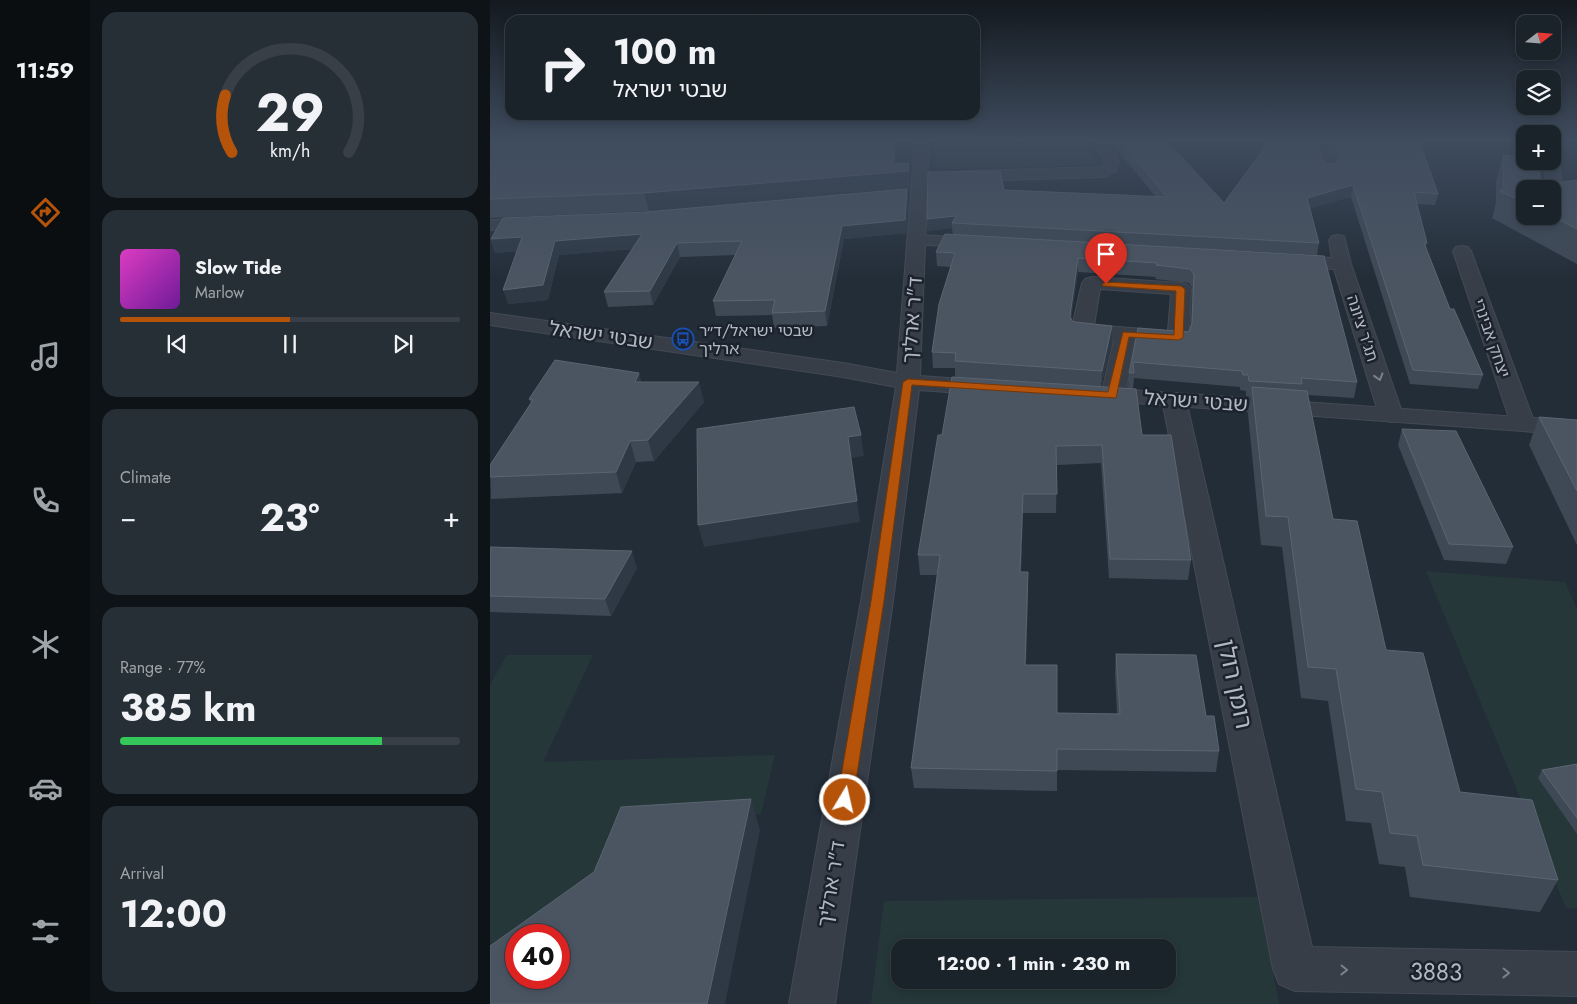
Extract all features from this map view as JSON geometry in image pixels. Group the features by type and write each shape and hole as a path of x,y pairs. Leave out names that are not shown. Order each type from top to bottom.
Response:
{"street":[{"path":"900,197 918,187"},
{"name":"ד\"ר ארליך","path":"812,1004 877,601 908,382 920,187"},
{"path":"491,225 551,222"},
{"path":"917,240 994,244"},
{"name":"תג'ר ציונה","path":"1338,240 1342,264 1391,415"},
{"name":"יצחק אבינרי","path":"1462,251 1523,424"},
{"path":"1274,260 1342,264"},
{"path":"1135,277 1181,289 1178,338 1126,334 1082,331 1092,283 1135,277"},
{"name":"שבטי ישראל","path":"490,319 844,370 908,382 1008,389"},
{"path":"1113,396 1126,334"},
{"path":"844,370 881,363 901,354 909,346"},
{"name":"שבטי ישראל","path":"1075,393 1577,428"},
{"name":"רומן רולן","path":"1174,400 1295,969"},
{"name":"3883","path":"1295,969 1577,974"}],"shaded area":[{"path":"1426,571 1565,582 1577,609 1577,909 1566,908"},
{"path":"507,655 593,655 543,762 775,755 761,814 614,821 588,886 532,924 505,924 505,945 490,959 490,685"},
{"path":"1259,897 1279,1004 871,1004 884,901"}],"building":[{"path":"490,187 718,187 644,193 490,199"},
{"path":"928,187 1003,187 1004,190 1167,197 1158,187 1209,187 1224,203 1236,187 1346,187 1307,198 1319,243 952,223 956,216 927,219"},
{"path":"1354,187 1435,187 1438,194 1414,192 1427,243 1424,243 1450,309 1454,309 1483,375 1413,370"},
{"path":"1504,187 1516,187 1516,199 1500,191 1504,190"},
{"path":"1561,187 1577,187 1577,229 1561,221"},
{"path":"907,189 905,220 842,226 825,311 772,313 775,300 713,301 742,241 677,243 650,291 604,292 642,234 555,241 543,285 503,290 522,237 491,239 503,218 646,212"},
{"path":"945,234 1324,256 1357,382 1301,378 1302,384 1249,381 1248,375 1243,375 1242,371 1133,362 1134,373 1129,373 1138,328 1189,332 1192,323 1194,274 1190,269 1156,265 1157,263 1078,258 1070,316 1072,321 1075,322 1112,326 1102,371 955,361 956,353 932,352 939,304 955,253 936,252"},
{"path":"555,360 639,373 635,382 699,382 648,440 630,441 616,472 490,477 490,465 533,400 529,399"},
{"path":"952,377 1136,389 1142,435 1171,435 1191,560 1110,559 1102,445 1056,446 1057,494 1023,494 1020,572 1028,572 1025,665 1057,665 1057,713 1120,714 1116,654 1196,655 1206,716 1214,716 1219,751 1057,749 1057,771 911,768 940,555 918,555 938,435 942,435"},
{"path":"1252,387 1307,391 1333,519 1357,521 1386,650 1423,653 1460,792 1532,800 1558,880 1423,865 1417,836 1390,833 1382,792 1356,789 1336,669 1308,667 1288,517 1266,516"},
{"path":"854,407 861,435 848,437 857,501 698,525 697,429"},
{"path":"1539,417 1577,420 1577,491"},
{"path":"1402,429 1456,431 1513,547 1449,544"},
{"path":"490,547 632,551 605,599 490,596"},
{"path":"1577,764 1577,818 1542,770"},
{"path":"751,799 707,1004 490,1004 490,946 505,935 505,989 570,989 570,924 521,924 594,872 621,807"}],"place":[{"name":"שבטי ישראל/ד״ר ארליך","path":"683,339"}],"route":[{"path":"845,800 877,601 908,382 1113,396 1126,334 1178,338 1181,289 1106,284"}]}
